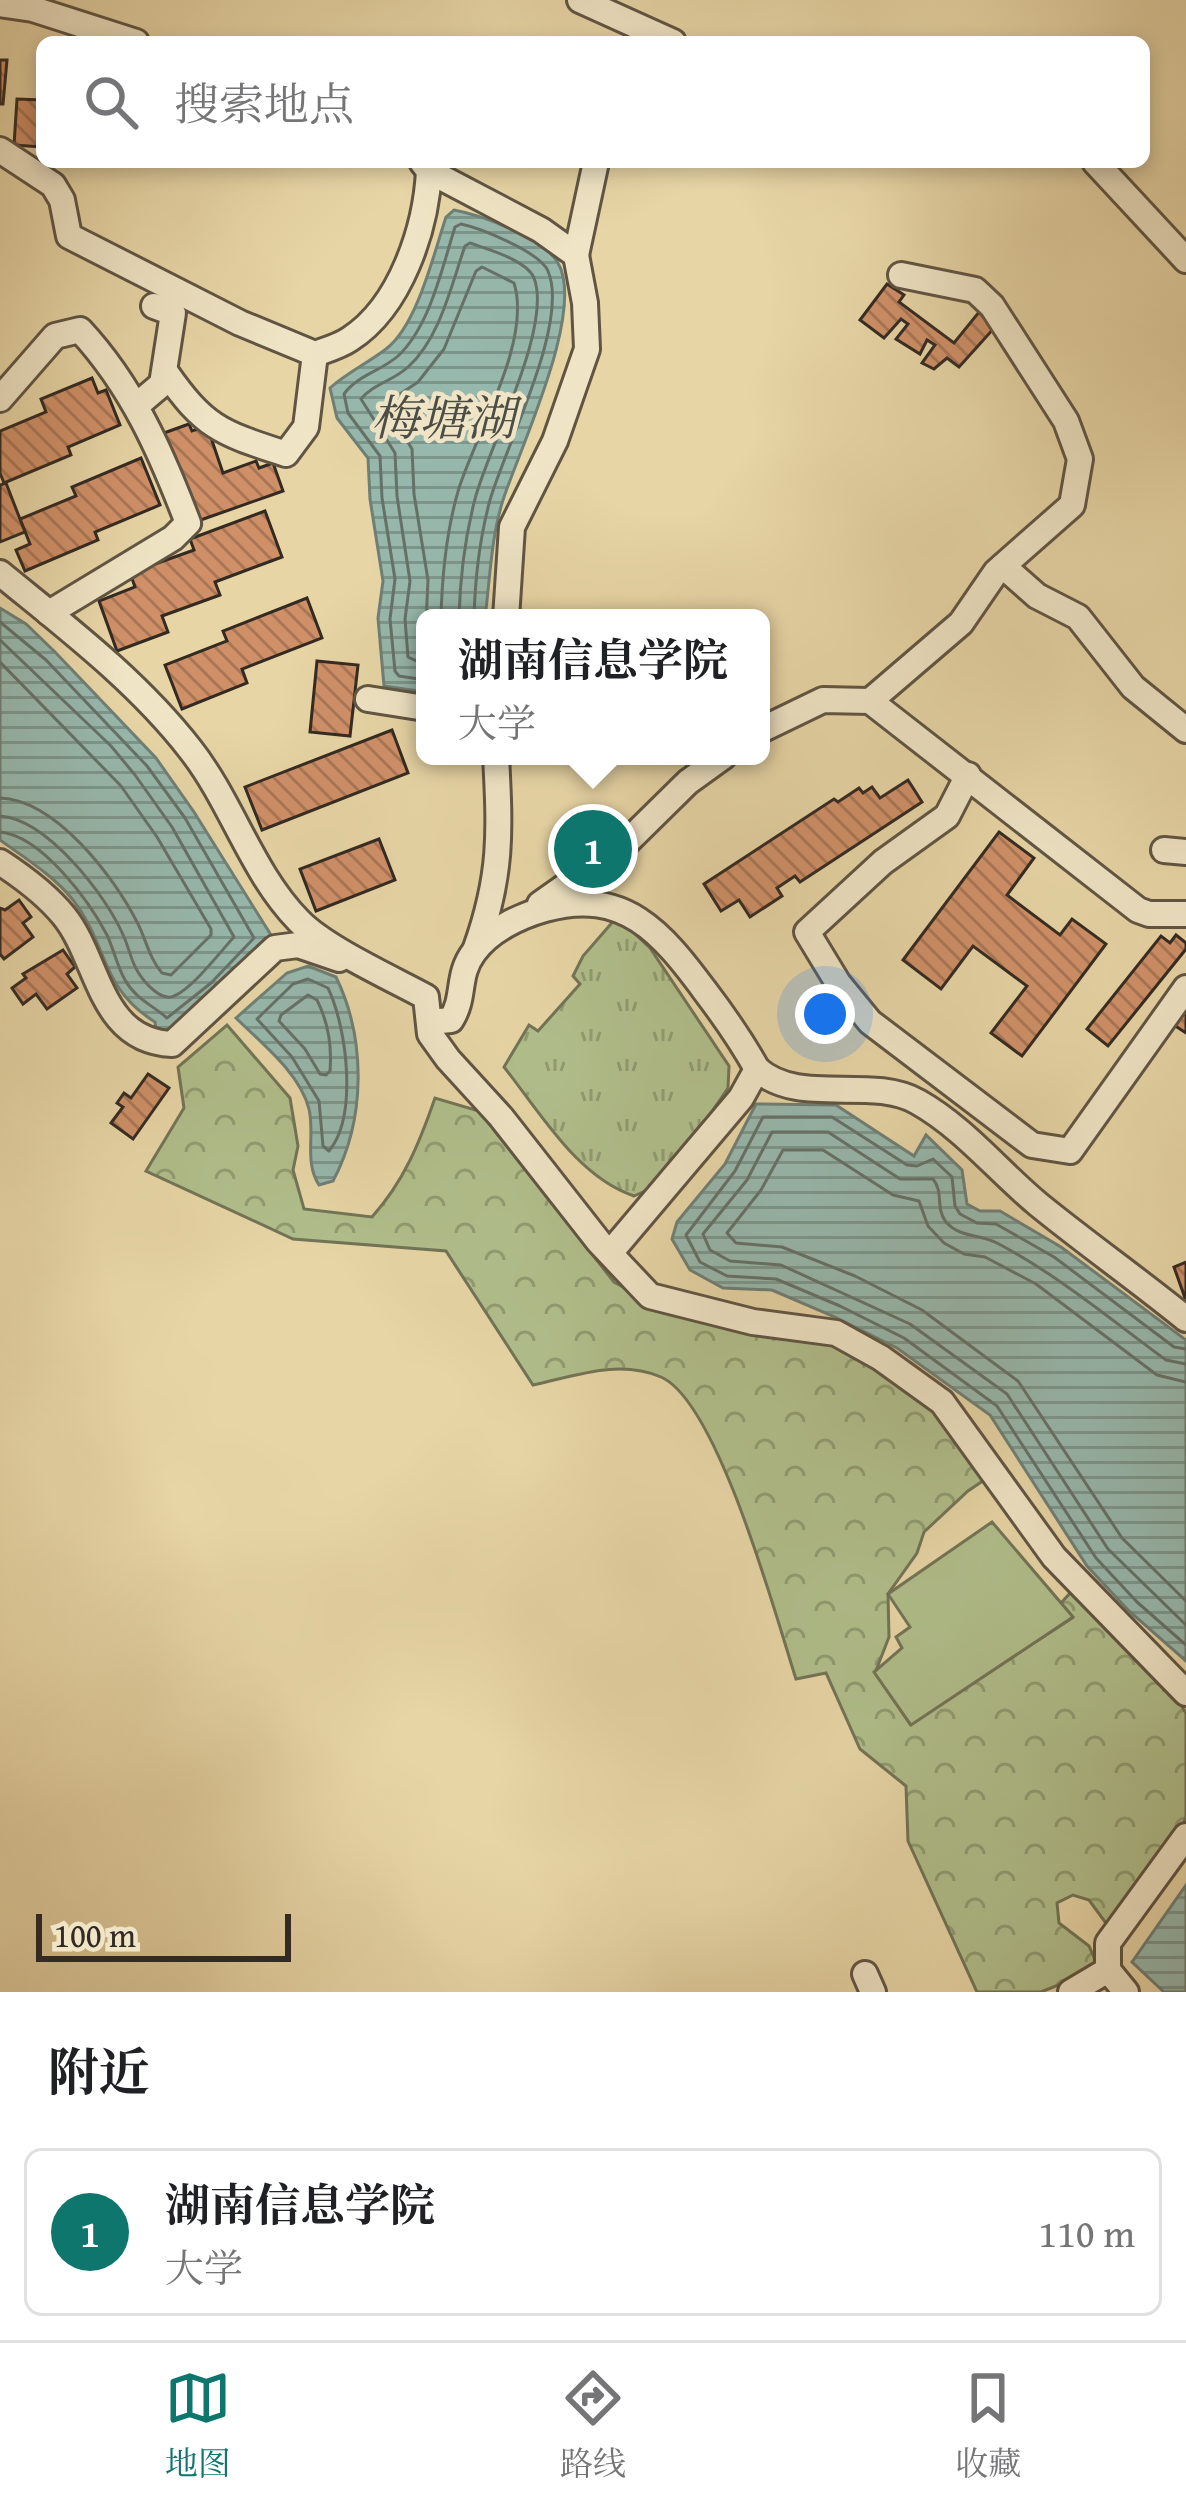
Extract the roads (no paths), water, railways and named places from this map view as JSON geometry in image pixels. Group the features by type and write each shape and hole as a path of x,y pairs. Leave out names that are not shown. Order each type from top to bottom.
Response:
{"street":[{"path":"580,0 634,35"},
{"path":"0,4 33,9 117,36"},
{"path":"0,150 53,185 62,200 69,236 315,354 350,340 380,313 416,248 427,214 426,168"},
{"path":"428,168 576,254"},
{"path":"507,609 512,527 555,442 586,349 585,303 576,254 595,168"},
{"path":"1101,168 1186,260"},
{"path":"870,701 961,623 1003,566 1072,505 1080,459 1066,421 992,306 975,290 901,275"},
{"path":"136,406 162,384 165,371 173,313 154,306"},
{"path":"0,399 55,336 80,330 110,363 136,406 188,523 172,538 49,613"},
{"path":"165,371 185,400 221,433 286,454 306,428 315,354"},
{"path":"1003,566 1037,596 1078,617 1133,686 1186,730"},
{"path":"0,574 121,675 188,746 211,777 255,860 300,923 426,997 430,1034 448,1059 650,1297 753,1322 836,1333 942,1402 1054,1558 1186,1693"},
{"path":"368,699 416,707"},
{"path":"770,726 824,700 870,701 1138,910 1186,914"},
{"path":"429,1022 451,1019 461,1004 460,975 476,949 495,896 500,830 496,765"},
{"path":"476,949 625,844 712,765"},
{"path":"968,775 947,816 883,862 807,932 838,983 870,1022 1033,1145 1070,1151 1186,988"},
{"path":"0,862 26,879 67,918 99,992 131,1030 157,1043 172,1044 275,948 298,945 376,970"},
{"path":"529,914 576,901 609,905 638,919 667,940 768,1079 796,1086 896,1094 918,1102 1038,1204 1186,1318"},
{"path":"610,1253 741,1098 757,1069"},
{"path":"1126,1992 1108,1970 1108,1943 1186,1836"},
{"path":"1071,1992 1108,1970"}],"water":[{"name":"梅塘湖","path":"454,210 480,217 511,229 551,254 564,285 563,313 547,381 499,514 486,609 416,609 416,691 384,686 378,618 383,581 368,458 337,418 330,388 386,349 407,324 446,217"},
{"path":"0,608 26,624 156,758 271,935 171,1035 156,1030 155,1022 124,995 85,917 65,891 0,840"},
{"path":"308,966 336,977 357,1052 352,1132 333,1181 319,1185 312,1167 311,1118 304,1096 278,1059 236,1018 287,973"},
{"path":"756,1104 836,1105 914,1156 926,1135 962,1170 967,1204 980,1211 1000,1211 1061,1247 1186,1340 1186,1661 1087,1566 990,1415 897,1348 835,1317 772,1290 723,1288 690,1270 672,1239 677,1222 725,1164"},
{"path":"1186,1885 1186,1992 1164,1992 1132,1962"}],"place":[{"name":"湖南信息学院","path":"593,849"}]}
